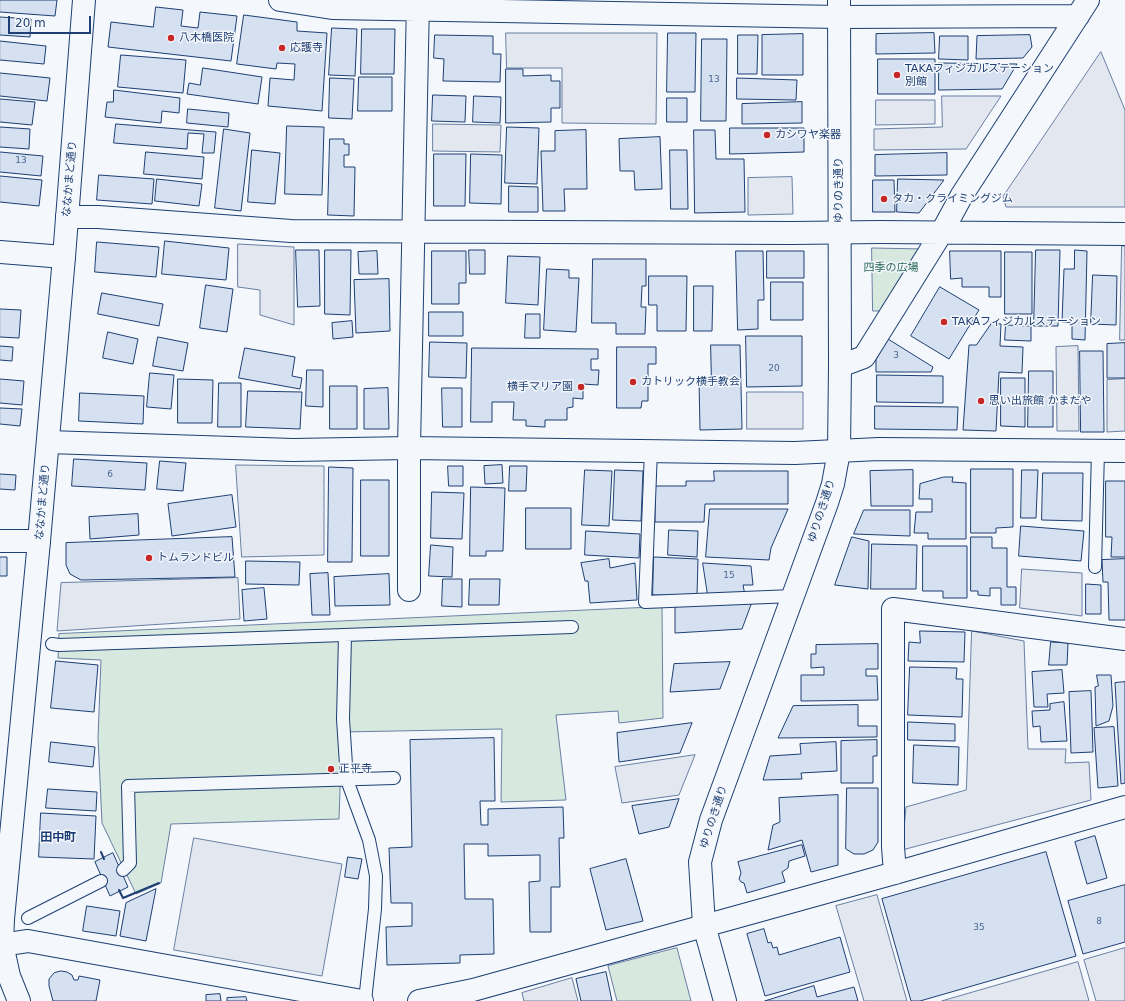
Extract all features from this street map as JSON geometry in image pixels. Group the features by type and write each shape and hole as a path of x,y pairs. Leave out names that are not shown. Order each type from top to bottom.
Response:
{"street":[{"name":"ななかまど通り","path":"19,1001 9,976 1,945 48,442 84,0"},
{"path":"280,0 332,8 417,5 839,9 1083,8"},
{"path":"409,590 409,448 417,5"},
{"path":"840,366 864,357 942,232 962,195 1083,8"},
{"name":"ゆりのき通り","path":"725,1001 704,925 700,862 709,827 833,484 839,450 839,9"},
{"path":"67,217 106,218 291,231 942,232 1125,234"},
{"path":"0,252 64,257"},
{"path":"48,442 293,450 409,448 795,452 879,449 1125,451"},
{"path":"0,541 39,541"},
{"path":"895,873 893,847 893,609 1125,638"},
{"path":"419,1001 473,996 704,925 895,873 1125,807"},
{"path":"1,945 28,941 362,1001"}],"lane":[{"path":"651,450 646,602 792,596"},
{"path":"1095,567 1098,451"},
{"path":"52,644 67,645 345,636 572,627"},
{"path":"345,636 344,718 347,780 369,840 376,876 375,910 365,1001"},
{"path":"123,870 130,863 128,786 394,778"},
{"path":"28,918 101,881"}],"green space":[{"name":"四季の広場","path":"872,248 925,249 885,311 873,311"},
{"path":"662,607 663,718 619,723 618,711 556,715 566,800 501,802 502,729 342,732 339,819 171,824 161,883 136,894 102,823 98,738 101,660 58,658 59,634"},
{"path":"677,948 691,1001 617,1001 608,966"}],"shaded area":[{"path":"506,33 657,33 656,124 562,123 562,68 507,68"},
{"path":"1101,52 1125,110 1125,207 1006,207 1003,197"},
{"path":"942,96 1001,96 966,149 874,150 874,129 942,127"},
{"path":"876,100 935,100 935,124 876,125"},
{"path":"433,124 501,125 500,152 433,151"},
{"path":"792,177 793,214 748,215 748,178"},
{"path":"238,244 294,247 294,325 260,315 260,290 238,287"},
{"path":"1122,246 1125,246 1125,340 1120,340"},
{"path":"1078,346 1079,431 1057,431 1056,347"},
{"path":"1125,379 1125,431 1107,432 1107,380"},
{"path":"747,392 803,392 803,429 747,429"},
{"path":"236,465 324,466 324,555 242,557"},
{"path":"1022,569 1082,573 1082,616 1020,608"},
{"path":"238,578 240,619 57,631 61,583"},
{"path":"972,631 1024,641 1028,749 1066,749 1065,763 1089,762 1091,800 902,850 906,807 966,790"},
{"path":"695,755 679,795 622,803 615,767"},
{"path":"194,838 342,864 322,976 174,950"},
{"path":"877,895 907,1001 864,1001 836,906"},
{"path":"1125,948 1125,1001 1096,1001 1084,960"},
{"path":"1078,962 1089,1001 942,1001"},
{"path":"572,978 578,1001 524,1001 522,993"}],"building":[{"path":"0,0 57,0 55,16 0,12"},
{"name":"八木橋医院","path":"156,7 183,10 181,26 198,28 200,12 237,16 231,61 108,47 111,22 153,27"},
{"name":"応護寺","path":"244,15 297,22 297,31 327,33 322,111 268,106 270,78 294,80 295,64 277,63 276,69 237,64"},
{"path":"0,17 31,19 30,37 0,35"},
{"path":"332,28 357,29 355,76 329,75"},
{"path":"362,29 395,29 394,74 361,74"},
{"path":"668,33 696,33 695,92 667,92"},
{"path":"934,33 935,53 876,54 876,34"},
{"path":"803,34 803,75 762,75 762,35"},
{"path":"435,35 493,36 493,54 501,54 500,82 443,81 444,59 434,58"},
{"path":"738,35 758,35 757,74 738,74"},
{"path":"1030,35 1032,47 1023,58 976,59 977,36"},
{"path":"940,36 968,36 968,60 939,59"},
{"path":"702,39 727,39 726,121 701,121"},
{"path":"0,41 46,46 44,64 0,60"},
{"path":"121,55 186,60 183,93 118,87"},
{"path":"878,59 935,59 935,94 878,94"},
{"path":"939,63 1017,64 1002,89 939,90"},
{"path":"203,68 262,77 258,104 187,94 189,83 200,85"},
{"path":"506,69 523,69 523,76 551,75 551,81 560,81 560,108 551,108 551,122 506,123"},
{"path":"0,73 50,78 47,101 0,96"},
{"path":"359,77 392,77 392,111 358,111"},
{"path":"330,78 354,79 352,119 329,118"},
{"path":"737,78 797,80 796,100 737,99"},
{"path":"114,90 180,98 179,113 162,111 161,123 105,117 107,102 113,102"},
{"path":"433,95 466,96 465,122 432,121"},
{"path":"474,96 501,97 500,123 473,122"},
{"path":"667,98 687,98 687,122 667,122"},
{"path":"0,99 35,102 32,125 0,122"},
{"path":"802,102 802,123 742,124 742,104"},
{"path":"188,109 229,113 228,127 187,123"},
{"path":"116,124 216,132 214,153 202,153 204,134 188,133 187,149 114,143"},
{"path":"287,126 324,127 322,195 285,194"},
{"path":"0,127 30,129 29,149 0,147"},
{"path":"507,127 539,128 537,184 505,183"},
{"name":"カシワヤ楽器","path":"730,128 804,128 804,152 730,154"},
{"path":"224,129 250,133 241,211 215,208"},
{"path":"586,130 587,189 564,189 565,211 543,211 541,151 555,151 555,131"},
{"path":"694,130 715,130 716,159 744,159 745,212 695,213"},
{"path":"660,137 662,189 635,190 634,171 620,171 619,139"},
{"path":"330,139 344,139 344,144 349,144 349,155 344,155 344,167 355,167 354,216 328,215"},
{"path":"252,150 280,153 275,204 248,202"},
{"path":"670,150 687,150 688,209 671,209"},
{"path":"0,152 43,156 41,176 0,172"},
{"path":"146,152 204,157 202,179 144,174"},
{"path":"947,153 947,175 875,176 875,155"},
{"path":"434,154 466,154 465,206 434,206"},
{"path":"471,154 502,155 501,204 470,203"},
{"path":"99,175 154,179 152,204 97,200"},
{"path":"0,176 42,180 39,206 0,202"},
{"path":"157,179 202,184 199,206 155,201"},
{"path":"898,179 944,180 919,213 897,212"},
{"path":"873,180 894,180 895,212 873,212"},
{"path":"509,186 538,187 538,212 509,212"},
{"path":"165,241 229,248 226,280 162,274"},
{"path":"97,242 159,247 156,277 95,272"},
{"path":"296,250 319,250 320,306 298,307"},
{"path":"325,250 351,250 350,315 325,314"},
{"path":"469,250 485,250 485,274 470,274"},
{"path":"1036,250 1060,250 1058,326 1034,326"},
{"path":"1075,250 1087,251 1085,340 1072,339 1072,323 1062,322 1064,269 1074,269"},
{"path":"377,251 378,274 359,274 358,252"},
{"path":"432,251 466,251 466,283 459,283 459,304 432,304"},
{"path":"736,251 763,251 764,300 758,300 758,329 738,330"},
{"path":"767,251 804,251 804,278 767,278"},
{"path":"950,251 1001,251 1001,297 989,297 989,287 962,287 962,278 951,279"},
{"path":"1005,252 1032,252 1032,314 1005,314"},
{"path":"508,256 540,257 538,305 506,303"},
{"path":"593,259 646,259 646,286 642,286 641,307 646,307 645,334 616,334 616,323 592,323"},
{"path":"547,269 569,270 569,278 579,278 576,332 544,330"},
{"path":"1093,275 1117,276 1116,325 1091,324"},
{"path":"649,276 687,276 686,331 657,331 657,305 649,305"},
{"path":"389,279 390,331 356,333 354,280"},
{"path":"771,282 803,282 803,320 771,320"},
{"path":"206,285 233,289 227,332 200,328"},
{"path":"694,286 713,286 712,331 694,331"},
{"path":"940,287 979,310 949,359 911,336"},
{"path":"102,293 163,304 159,326 98,314"},
{"path":"0,309 21,310 19,338 0,337"},
{"path":"429,312 463,312 463,336 429,336"},
{"path":"526,314 540,314 540,338 525,338"},
{"path":"352,321 353,337 333,339 332,323"},
{"name":"思い出旅館 かまだや","path":"992,323 1001,324 1000,346 1023,347 1022,373 999,372 996,431 963,430 969,345 976,345"},
{"path":"1006,325 1031,326 1031,341 1005,340"},
{"path":"108,332 138,339 133,364 103,358"},
{"path":"746,336 802,336 802,386 747,387"},
{"path":"158,337 188,343 183,371 153,366"},
{"path":"888,339 933,367 931,372 876,372 876,360"},
{"path":"430,342 467,343 466,378 429,377"},
{"path":"1125,343 1125,378 1107,378 1107,344"},
{"path":"711,345 740,345 742,429 700,430 699,379 711,379"},
{"path":"0,346 13,347 12,361 0,360"},
{"name":"カトリック横手教会","path":"617,347 656,347 656,364 648,364 648,401 642,401 641,408 617,408"},
{"path":"245,348 295,357 292,376 302,378 300,389 239,378"},
{"path":"472,348 598,349 598,359 591,359 591,370 599,370 598,385 583,384 583,399 573,398 573,407 567,408 567,420 545,420 545,427 526,426 526,420 513,420 514,402 492,402 492,422 471,422"},
{"path":"1080,351 1103,351 1104,432 1081,432"},
{"path":"307,370 323,370 323,407 306,406"},
{"path":"1029,371 1053,371 1053,427 1028,427"},
{"path":"150,373 174,375 171,409 147,407"},
{"path":"877,375 943,376 943,403 877,402"},
{"path":"1001,378 1025,378 1025,427 1001,426"},
{"path":"0,379 24,381 22,405 0,403"},
{"path":"178,379 213,380 212,423 178,423"},
{"path":"219,383 241,383 241,427 218,427"},
{"path":"330,386 357,386 357,429 330,429"},
{"path":"388,388 389,429 364,429 364,389"},
{"path":"442,388 462,388 462,427 443,427"},
{"path":"248,391 302,392 300,429 246,427"},
{"path":"80,393 144,396 143,424 79,421"},
{"path":"875,406 958,407 957,430 875,429"},
{"path":"0,408 22,409 20,426 0,424"},
{"path":"74,459 147,463 145,490 72,486"},
{"path":"160,461 186,463 183,491 157,489"},
{"path":"502,465 503,483 485,484 484,466"},
{"path":"448,466 463,466 463,486 449,486"},
{"path":"510,466 527,466 526,491 509,491"},
{"path":"329,467 353,468 352,562 328,562"},
{"path":"971,469 1013,469 1013,527 996,528 996,533 971,533"},
{"path":"585,470 612,471 609,526 582,525"},
{"path":"615,470 643,471 641,521 613,520"},
{"path":"913,470 913,506 871,506 870,471"},
{"path":"1022,470 1038,470 1036,518 1021,518"},
{"path":"714,471 788,471 788,504 705,504 704,522 655,522 655,486 686,486 686,481 714,481"},
{"path":"1043,473 1083,473 1082,521 1042,520"},
{"path":"0,474 16,475 15,490 0,489"},
{"path":"944,477 953,477 952,482 966,483 966,539 928,539 928,533 914,533 916,512 932,512 932,499 919,499 920,484"},
{"path":"361,480 389,480 389,556 361,556"},
{"path":"1106,481 1125,481 1125,557 1111,557 1112,537 1106,537"},
{"path":"471,487 505,488 503,551 486,551 486,556 470,556"},
{"path":"432,492 464,493 462,539 431,538"},
{"path":"232,495 236,527 172,536 168,504"},
{"path":"526,508 571,508 571,549 526,549"},
{"path":"710,509 788,509 771,548 769,560 706,557"},
{"path":"864,510 910,510 910,536 854,534"},
{"path":"138,514 139,535 90,539 89,517"},
{"path":"1021,526 1084,531 1081,561 1019,556"},
{"path":"669,530 698,531 697,557 668,555"},
{"path":"586,531 640,534 639,558 585,555"},
{"name":"トムランドビル","path":"232,537 235,577 81,580 70,574 66,565 66,543"},
{"path":"852,537 869,541 868,589 835,585"},
{"path":"971,537 992,537 992,548 1007,548 1007,587 1016,587 1016,605 1001,605 1001,588 990,588 990,596 978,595 978,591 971,591"},
{"path":"872,544 917,545 916,589 871,589"},
{"path":"431,545 453,547 452,577 429,576"},
{"path":"923,546 967,546 967,598 943,598 943,591 923,591"},
{"path":"0,557 7,557 7,576 0,576"},
{"path":"654,557 698,559 697,596 653,595"},
{"path":"609,559 610,568 635,563 637,600 590,603 588,581 585,581 581,563"},
{"path":"1125,559 1125,620 1109,620 1108,582 1103,582 1102,560"},
{"path":"246,561 300,562 299,585 246,584"},
{"path":"703,563 751,566 753,585 743,585 745,595 708,595"},
{"path":"328,573 330,615 312,615 310,574"},
{"path":"389,574 390,605 335,606 334,577"},
{"path":"443,579 462,579 462,607 442,606"},
{"path":"470,579 500,579 499,605 469,605"},
{"path":"1086,584 1101,585 1101,614 1086,614"},
{"path":"264,588 267,619 244,621 242,590"},
{"path":"752,602 742,629 675,633 675,606"},
{"path":"920,631 965,632 964,662 908,661 909,642 920,643"},
{"path":"1051,642 1068,643 1067,665 1049,665"},
{"path":"878,644 878,669 866,669 866,676 877,676 878,700 801,701 801,675 824,675 824,667 811,668 811,654 816,654 816,645"},
{"path":"56,661 98,665 94,712 51,708"},
{"path":"730,662 720,689 670,692 674,664"},
{"path":"910,667 957,668 956,679 963,679 962,717 908,715"},
{"path":"1062,670 1064,693 1047,694 1048,707 1034,707 1032,672"},
{"path":"1097,675 1111,675 1113,706 1109,721 1096,726 1095,687 1098,686"},
{"path":"1125,682 1125,783 1121,784 1115,683"},
{"path":"1091,691 1093,752 1071,753 1069,692"},
{"path":"1064,702 1067,741 1041,742 1040,726 1033,727 1032,711 1050,710 1050,704"},
{"path":"858,705 858,726 877,726 877,737 778,738 793,706"},
{"path":"908,722 955,724 955,741 908,740"},
{"path":"692,723 680,753 619,762 617,733"},
{"path":"1114,727 1118,786 1098,788 1094,728"},
{"path":"494,738 495,801 480,801 481,825 488,825 488,809 563,807 564,838 559,838 560,887 551,887 551,932 530,932 529,882 540,881 540,855 488,856 488,844 464,844 465,899 493,899 494,954 460,955 460,963 387,965 386,927 412,926 412,903 391,903 389,848 412,847 410,740"},
{"path":"877,740 877,756 873,756 873,783 841,783 841,741"},
{"path":"51,742 95,747 93,767 49,762"},
{"path":"836,742 837,771 801,773 802,779 763,780 770,756 801,754 800,744"},
{"path":"914,745 959,747 958,785 913,783"},
{"path":"847,788 878,788 878,842 873,850 864,854 854,854 846,849"},
{"path":"48,789 97,792 96,811 46,808"},
{"path":"838,795 838,865 811,872 802,840 768,850 773,825 780,822 779,798"},
{"path":"679,799 669,827 639,834 632,806"},
{"path":"41,813 96,816 94,859 39,857"},
{"path":"1095,836 1107,878 1087,884 1075,842"},
{"path":"802,845 805,856 789,861 788,868 782,872 785,882 747,893 744,883 739,879 741,873 738,862"},
{"path":"1046,852 1076,956 920,1001 911,1001 882,899"},
{"path":"113,853 128,887 110,896 95,862"},
{"path":"348,857 362,859 358,879 345,877"},
{"path":"626,859 643,921 606,930 590,869"},
{"path":"1125,885 1125,942 1083,954 1068,901"},
{"path":"156,889 146,941 120,936 126,903"},
{"path":"87,906 120,911 116,936 83,931"},
{"path":"764,929 768,943 771,942 773,948 777,947 779,955 840,937 850,972 765,996 747,934"},
{"path":"61,971 72,975 74,980 78,980 79,976 100,980 96,1001 53,1001 49,986 49,979 54,973"},
{"path":"606,972 612,1001 581,1001 576,979"},
{"path":"814,986 817,997 854,987 858,1001 765,1001"},
{"path":"220,994 221,1001 206,1001 206,995"},
{"path":"246,997 247,1001 227,1001 227,998"}],"wall":[{"path":"101,852 104,859"},
{"path":"119,890 123,898 159,883"}],"place":[{"name":"八木橋医院","path":"171,38"},
{"name":"応護寺","path":"282,48"},
{"name":"TAKAフィジカルステーション 別館","path":"897,75"},
{"name":"カシワヤ楽器","path":"767,135"},
{"name":"タカ・クライミングジム","path":"884,199"},
{"name":"TAKAフィジカルステーション","path":"944,322"},
{"name":"カトリック横手教会","path":"633,382"},
{"name":"横手マリア園","path":"581,387"},
{"name":"思い出旅館 かまだや","path":"981,401"},
{"name":"トムランドビル","path":"149,558"},
{"name":"正平寺","path":"331,769"}],"district":[{"name":"田中町","path":"58,838"}]}
